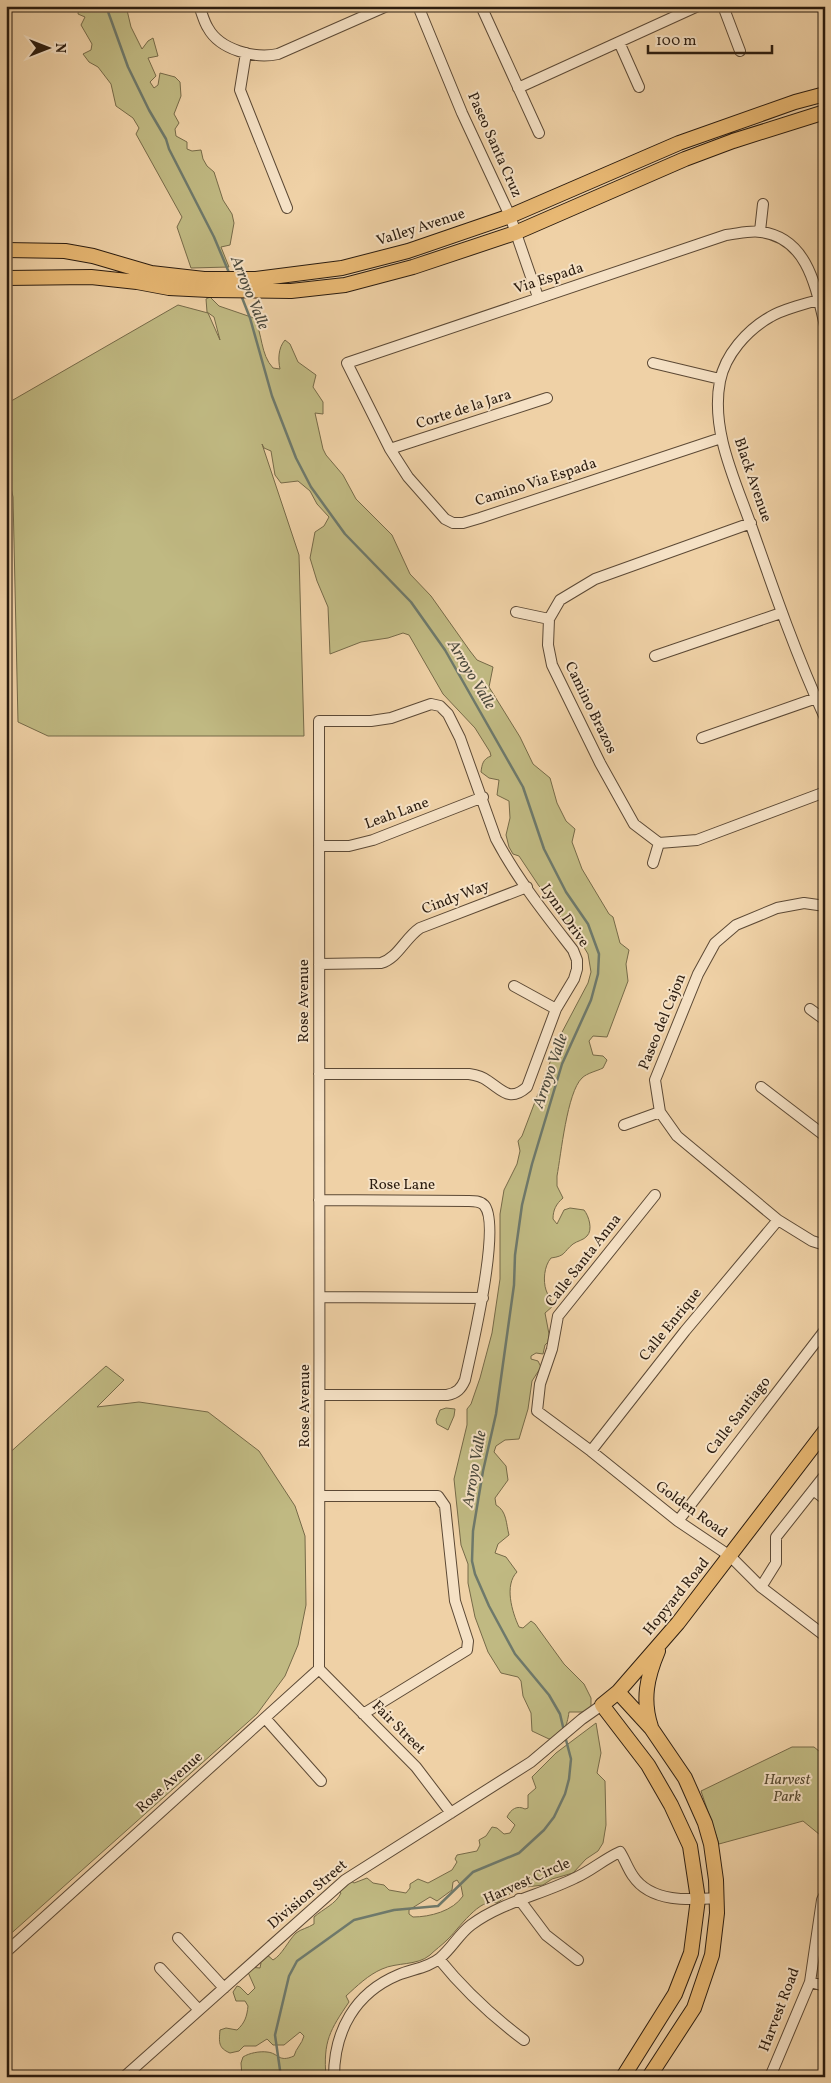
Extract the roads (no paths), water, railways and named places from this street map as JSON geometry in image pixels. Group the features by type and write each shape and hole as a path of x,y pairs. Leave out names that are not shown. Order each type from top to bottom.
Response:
{"main road":[{"name":"Valley Avenue","path":"259,285 342,268 408,251 510,216 679,143 794,102 825,94"},
{"name":"Valley Avenue","path":"6,278 91,277 169,288 207,285 259,285 290,291 345,285 413,268 515,232 685,159 733,141 825,112"},
{"name":"Valley Avenue","path":"6,250 65,251 93,256 151,273 207,285"},
{"name":"Hopyard Road","path":"602,1706 618,1692 662,1642 825,1431"},
{"path":"651,1728 645,1700 647,1684 662,1642"},
{"path":"618,1692 651,1728 685,1778 699,1805 711,1844 717,1898 712,1955 694,2008 649,2077"},
{"path":"602,1706 648,1764 671,1805 690,1846 698,1899 690,1953 675,1994 624,2077"}],"street":[{"path":"199,6 208,29 216,39 246,53 267,56 278,54 387,6"},
{"name":"Paseo Santa Cruz","path":"418,6 462,112 510,216 538,297"},
{"path":"481,6 539,134"},
{"path":"518,88 698,6"},
{"path":"723,6 740,51"},
{"path":"620,42 638,87"},
{"path":"246,53 240,90 287,208"},
{"path":"760,232 763,204"},
{"name":"Via Espada","path":"390,449 347,364 538,297 643,264 726,235 760,232 776,236 788,242 799,253 810,269 822,299 825,326"},
{"name":"Black Avenue","path":"822,299 770,316 743,338 732,353 720,379 717,403 721,438 781,613 820,697 825,718"},
{"path":"653,363 720,379"},
{"name":"Corte de la Jara","path":"390,449 547,398"},
{"name":"Camino Via Espada","path":"390,449 408,477 444,519 453,523 463,523 721,438"},
{"name":"Camino Brazos","path":"659,843 634,824 591,745 552,665 548,645 550,619 560,600 595,579 751,523"},
{"path":"516,612 550,619"},
{"path":"655,656 781,613"},
{"path":"702,738 820,697"},
{"name":"Rose Avenue","path":"6,1952 320,1669 319,721 371,721 391,718 431,704 440,706"},
{"name":"Lynn Drive","path":"319,1074 469,1074 487,1079 503,1092 511,1095 520,1092 527,1086 556,1009 574,979 577,960 573,950 526,887 496,839 460,738 448,714 440,706"},
{"path":"653,863 659,843 697,840 825,792"},
{"name":"Leah Lane","path":"319,846 349,846 373,840 482,797"},
{"name":"Cindy Way","path":"319,964 387,961 402,947 411,934 420,928 526,887"},
{"name":"Paseo del Cajon","path":"825,906 804,903 777,908 736,925 715,943 698,974 655,1080 660,1112 677,1136 778,1220 812,1241 825,1245"},
{"path":"514,986 556,1009"},
{"path":"810,1009 825,1020"},
{"path":"761,1086 825,1136"},
{"path":"624,1125 660,1112"},
{"name":"Calle Santa Anna","path":"537,1411 540,1384 552,1349 558,1316 655,1195"},
{"name":"Rose Lane","path":"319,1200 477,1201 484,1205 488,1215 488,1250 483,1298"},
{"name":"Calle Enrique","path":"591,1451 684,1332 778,1220"},
{"path":"320,1296 483,1298 465,1380 461,1388 455,1393 320,1395"},
{"name":"Calle Santiago","path":"678,1521 825,1330"},
{"name":"Golden Road","path":"537,1411 591,1451 678,1521 730,1556 761,1587 825,1636"},
{"path":"761,1587 776,1563 776,1537 825,1475"},
{"path":"813,1490 825,1499"},
{"path":"320,1496 438,1496 445,1506 455,1601 468,1641 467,1650 363,1714"},
{"name":"Fair Street","path":"320,1669 416,1767 451,1813"},
{"name":"Hopyard Road","path":"531,1762 582,1719 602,1706"},
{"path":"265,1718 321,1780"},
{"name":"Division Street","path":"124,2077 345,1880 531,1762"},
{"name":"Harvest Circle","path":"334,2077 334,2061 344,2027 352,2011 362,1998 393,1977 421,1968 439,1959 471,1925 519,1899 575,1878 606,1858 620,1852 634,1878 649,1890 660,1896 698,1899"},
{"name":"Harvest Road","path":"770,2077 810,1982 822,1900 825,1894"},
{"path":"698,1899 717,1898"},
{"path":"519,1899 546,1935 578,1960"},
{"path":"178,1938 224,1988"},
{"path":"439,1959 485,2009 524,2040"},
{"path":"160,1968 199,2010"},
{"path":"810,1982 825,1986"}],"waterway":[{"name":"Arroyo Valle","path":"106,6 128,67 166,139 169,149 214,237 230,275"},
{"name":"Arroyo Valle","path":"241,295 250,318 272,396 296,458 311,487 345,534 411,602 445,650 523,787 544,849 566,892 588,924 599,954 598,974 591,1000 562,1064 532,1164 522,1205 515,1255 514,1285 496,1414 483,1471 473,1531 472,1561 475,1574 489,1606 515,1654 549,1695 560,1714 564,1731"},
{"name":"Arroyo Valle","path":"281,2077 275,2035 289,1976 297,1961 354,1920 394,1910 438,1906 473,1872 519,1853 544,1830 554,1817 565,1794 571,1759 565,1736"}],"park label":[{"name":"Harvest Park","path":"787,1788"}]}
